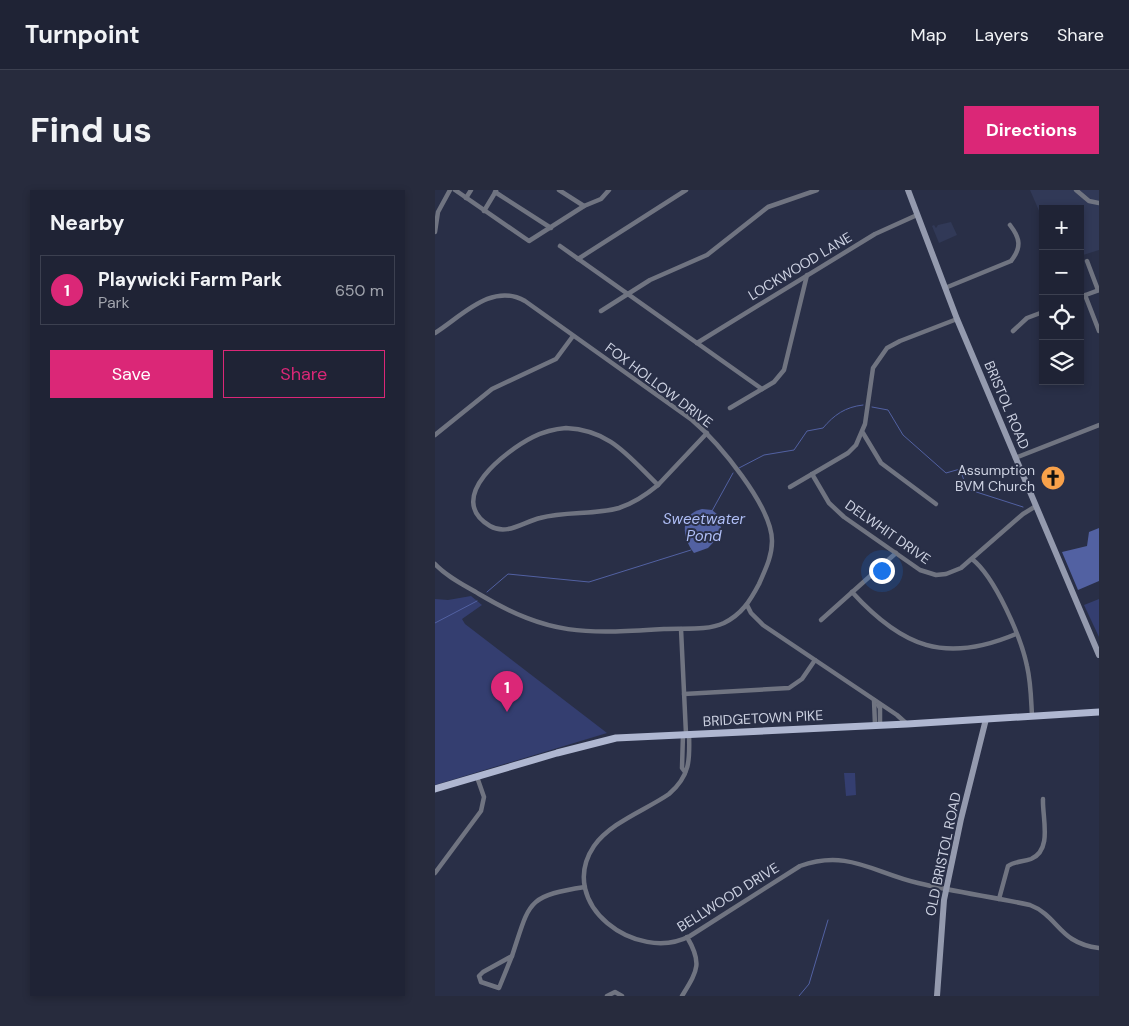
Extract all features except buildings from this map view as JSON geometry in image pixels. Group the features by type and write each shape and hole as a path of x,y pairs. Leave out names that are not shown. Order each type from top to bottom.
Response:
{"main road":[{"name":"BRISTOL ROAD","path":"908,190 957,319 1099,655"},
{"name":"BRIDGETOWN PIKE","path":"435,789 616,738 907,724 1099,712"},
{"name":"OLD BRISTOL ROAD","path":"937,996 940,929 946,889 986,719"}],"street":[{"path":"435,232 439,209 450,190"},
{"path":"455,190 529,241 584,206 601,199 609,190"},
{"path":"466,198 471,190"},
{"path":"559,190 584,206"},
{"path":"578,259 686,190"},
{"path":"601,311 627,293 663,273 707,255 768,207 817,190"},
{"path":"1076,190 1089,201 1099,203"},
{"path":"484,211 496,191 551,228"},
{"name":"LOCKWOOD LANE","path":"697,343 885,228 917,215"},
{"path":"945,288 1011,261 1019,242 1018,235 1010,225"},
{"path":"560,246 762,389"},
{"path":"1084,296 1099,290 1087,261"},
{"path":"730,408 777,378 786,365 807,275"},
{"name":"FOX HOLLOW DRIVE","path":"435,333 487,298 504,294 514,296 525,302 692,420 707,433 725,454 758,502 770,526 772,543 771,556 747,605 736,616 717,625 681,629 593,633 548,627 510,612 465,586 435,564"},
{"path":"1084,298 1099,331"},
{"path":"1013,331 1027,318 1039,314"},
{"path":"790,486 848,453 856,445 863,433 869,381 873,368 880,356 900,341 957,319"},
{"path":"435,435 492,389 555,359 573,336"},
{"path":"1015,458 1099,425"},
{"path":"658,484 605,437 585,430 566,428 541,433 517,447 481,477 475,489 474,499 478,514 485,522 493,527 507,529 551,516 619,508 642,497 658,484 707,433"},
{"path":"863,433 881,463 936,504"},
{"name":"DELWHIT DRIVE","path":"812,474 821,492 834,508 920,570 936,575 956,571 1023,514 1037,506"},
{"path":"821,620 895,553"},
{"path":"972,558 991,580 1016,634 1027,665 1032,716"},
{"path":"852,592 872,613 914,641 932,648 983,646 1016,634"},
{"path":"747,605 751,613 763,624 907,724"},
{"name":"BELLWOOD DRIVE","path":"681,629 686,734 690,762 688,770 678,786 669,794 613,828 599,840 587,860 585,887 590,902 600,916 635,939 651,944 667,944 687,937 793,870 817,861 856,862 911,881 1035,906 1070,938 1085,946 1099,948"},
{"path":"684,694 789,688 802,679 815,660"},
{"path":"874,700 880,708 878,725"},
{"path":"435,873 481,810 484,796 477,777"},
{"path":"999,899 1008,866 1031,858 1041,850 1044,841 1043,799"},
{"path":"512,956 483,972 479,976 481,982 499,988 512,956 532,904 551,892 585,887"},
{"path":"682,996 697,968 697,956 687,937"},
{"path":"607,996 615,992 622,996"}],"shaded area":[{"path":"1030,190 1099,190 1099,250 1084,255 1084,205 1039,205 1039,211"},
{"path":"951,222 957,235 939,243 932,226 934,225 936,228 938,225"},
{"path":"471,596 482,605 462,619 465,624 607,733 435,785 435,599 448,600"},
{"path":"1099,599 1099,637 1084,605"},
{"path":"844,773 855,773 856,795 846,796"}],"water":[{"name":"Sweetwater Pond","path":"702,509 712,510 718,515 722,533 708,548 694,553 685,534 686,521 689,516"},
{"path":"1099,528 1099,581 1078,590 1062,552 1087,546 1089,532"}],"waterway":[{"path":"739,468 764,455 794,450 807,431 823,428 840,412 863,405"},
{"path":"872,407 888,410 903,435 946,473 960,469 967,489 1023,507"},
{"path":"712,511 733,473"},
{"path":"487,592 508,574 589,582 691,550"},
{"path":"435,623 477,601"},
{"path":"799,996 809,984 828,920"}],"place":[{"name":"Assumption BVM Church","path":"1053,478"},
{"name":"Playwicki Farm Park","path":"507,712"}]}
